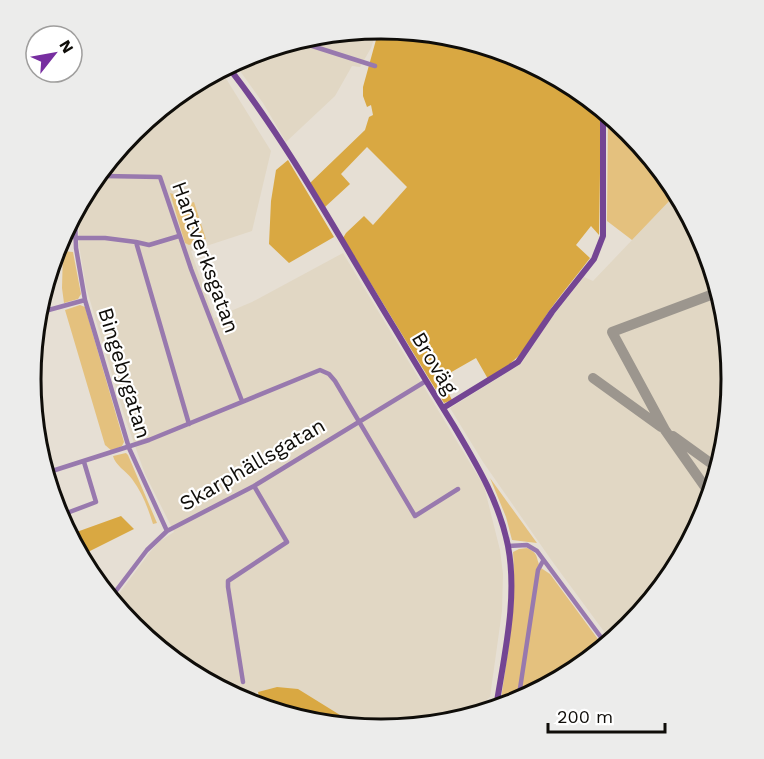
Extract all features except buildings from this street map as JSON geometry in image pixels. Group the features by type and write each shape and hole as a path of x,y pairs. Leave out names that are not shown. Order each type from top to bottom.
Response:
{"main road":[{"name":"Broväg","path":"233,73 270,124 443,408 489,488 500,514 508,546 511,572 510,608 497,700"},
{"path":"443,408 518,362 552,312 594,259 603,237 603,120"}],"street":[{"path":"314,46 375,66"},
{"name":"Hantverksgatan","path":"109,176 160,177 190,269 242,401"},
{"name":"Bingebygatan","path":"75,233 81,281 129,448 167,531"},
{"path":"75,238 105,238 148,245 179,236"},
{"path":"136,242 189,424"},
{"path":"49,310 86,300"},
{"path":"54,471 129,448 320,370 329,374 335,381 415,516 458,489"},
{"name":"Skarphällsgatan","path":"116,591 147,550 167,531 254,486 426,381"},
{"path":"68,512 96,502 84,462"},
{"path":"243,682 228,581 287,542 254,486"},
{"path":"508,546 531,546 603,639"},
{"path":"520,691 538,570 543,561"}],"shaded area":[{"path":"374,39 360,67 352,66 335,96 286,142 263,103 240,70 294,51 338,42"},
{"path":"376,39 426,42 491,57 533,74 571,96 601,118 599,235 591,226 576,245 590,258 552,307 523,351 509,365 488,379 476,358 441,378 452,400 444,403 343,238 364,216 373,225 407,187 367,147 341,174 350,184 325,207 310,183 365,130 369,117 373,115 371,105 367,107 363,96 363,87"},
{"path":"225,77 271,151 252,231 191,251 214,318 252,302 343,253 484,486 500,550 503,574 502,611 490,697 481,705 426,717 382,720 341,717 277,687 252,694 231,685 175,650 157,636 126,604 118,595 150,552 160,541 174,532 145,474 125,418 86,287 79,245 79,225 87,209 126,155 157,123 193,96"},
{"path":"608,124 638,155 671,199 632,240 607,221"},
{"path":"288,160 334,237 289,263 269,244 271,201 276,170"},
{"path":"170,193 176,195 184,205 194,202 206,239 189,245 185,243"},
{"path":"671,199 697,249 711,291 722,357 720,424 711,468 697,510 665,569 638,604 607,636 483,462 450,408 521,364 552,317 584,277 593,281"},
{"path":"66,251 73,252 81,294 78,299 64,303 63,262"},
{"path":"80,305 85,307 124,442 122,446 112,451 105,445 65,310"},
{"path":"126,453 157,523 153,524 136,484 114,459 113,456"},
{"path":"490,478 537,543 512,540 506,517"},
{"path":"121,516 134,529 88,552 78,532"},
{"path":"527,548 536,554 541,568 550,574 600,642 571,663 533,685 501,698 514,592 513,552"},
{"path":"277,687 298,689 341,717 273,702 259,697 258,692"}],"taxiway":[{"path":"705,487 665,430 612,332 712,295"},
{"path":"593,378 661,427"},
{"path":"673,436 712,464"}]}
